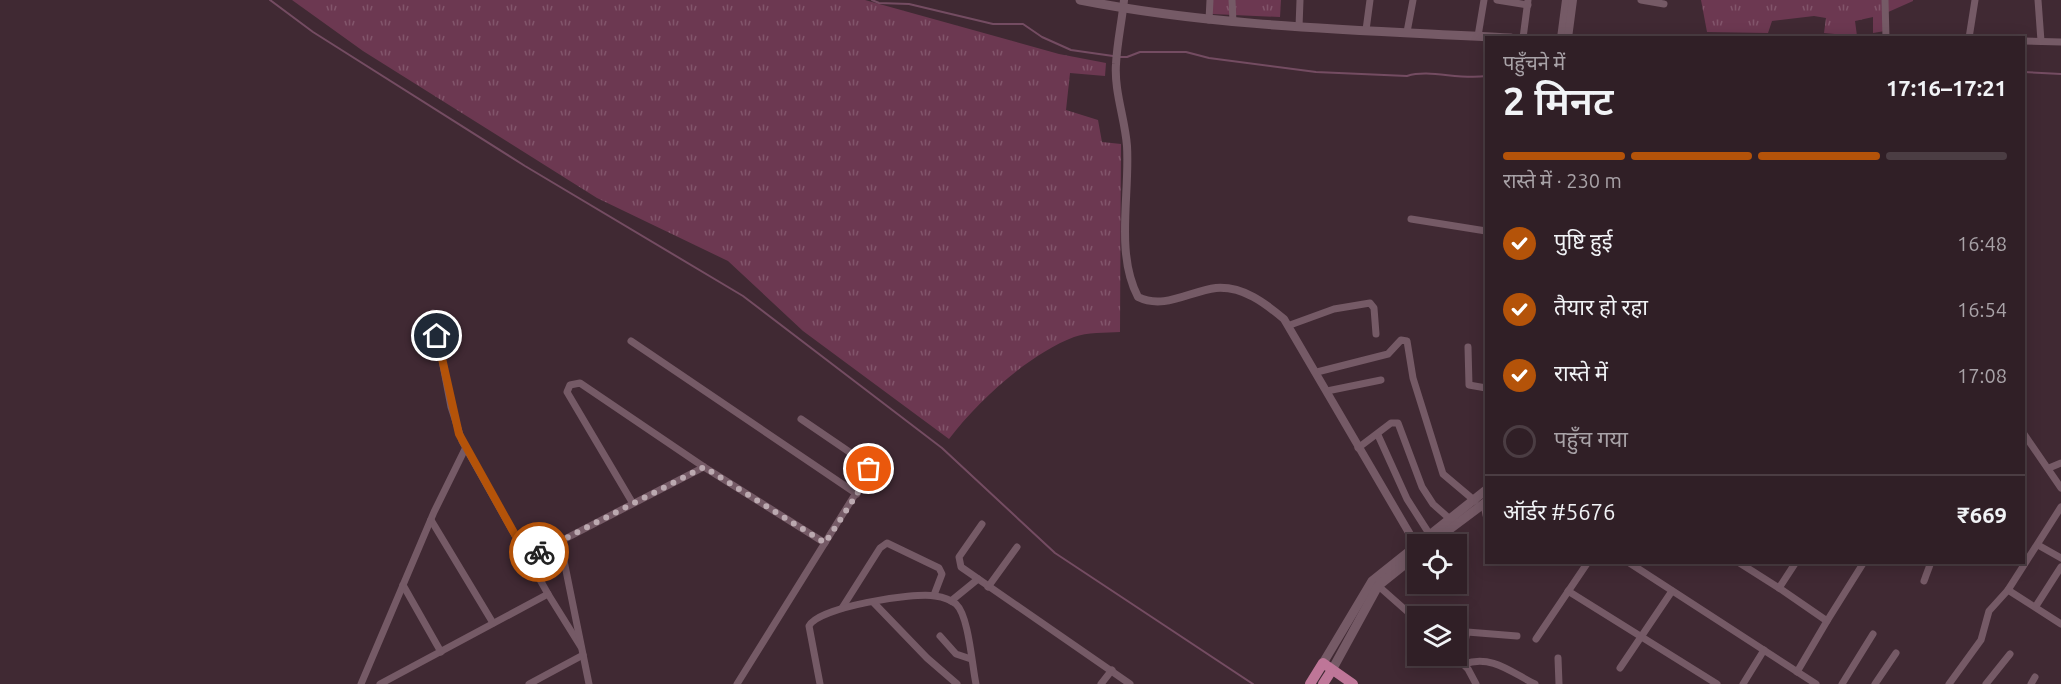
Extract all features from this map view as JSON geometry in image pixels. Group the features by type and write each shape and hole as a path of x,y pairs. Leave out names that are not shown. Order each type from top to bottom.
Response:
{"main road":[{"path":"1080,0 1124,4 1209,20 1485,36"},
{"path":"1436,534 1451,520 1482,502"},
{"path":"1438,534 1482,502"},
{"path":"1323,684 1328,666 1375,583 1407,557"},
{"path":"1312,680 1328,666"},
{"path":"1328,666 1353,684"}],"street":[{"path":"1209,20 1210,0"},
{"path":"1232,0 1233,22"},
{"path":"1299,27 1300,0"},
{"path":"1366,30 1370,0"},
{"path":"1407,32 1413,0"},
{"path":"1479,36 1484,0"},
{"path":"1497,0 1528,2 1523,36"},
{"path":"1561,36 1566,0"},
{"path":"1568,36 1573,0"},
{"path":"1641,0 1664,4"},
{"path":"1885,0 1886,36"},
{"path":"1969,36 1975,0"},
{"path":"2038,0 2041,41"},
{"path":"1124,4 1116,63 1127,148 1128,269 1138,297 1152,302 1163,302 1216,288 1226,289 1250,294 1290,325 1408,534"},
{"path":"2025,41 2061,42"},
{"path":"1411,219 1485,231"},
{"path":"1290,325 1334,309 1370,303 1374,308 1376,334"},
{"path":"433,313 456,424 466,447 582,651"},
{"path":"1317,372 1388,354 1401,340 1407,341 1413,378 1443,474 1482,502"},
{"path":"631,341 857,494"},
{"path":"1468,347 1468,385 1485,388"},
{"path":"1327,391 1381,380"},
{"path":"632,502 567,393 570,385 580,383 704,467 825,543"},
{"path":"737,684 869,472 867,464 801,419"},
{"path":"1358,448 1393,422 1398,423 1425,492 1451,520"},
{"path":"1378,435 1407,499 1427,534"},
{"path":"2025,435 2061,488"},
{"path":"361,684 431,520 466,447"},
{"path":"2049,468 2061,463"},
{"path":"528,558 632,502 704,467"},
{"path":"1949,684 1981,640 1989,610 2008,590 2061,507"},
{"path":"431,520 493,623"},
{"path":"982,524 959,561 961,567 1130,684"},
{"path":"560,541 590,684"},
{"path":"842,608 880,548 887,543 941,570 942,578 934,595"},
{"path":"2038,545 2061,558"},
{"path":"988,586 1017,547"},
{"path":"1536,639 1587,564"},
{"path":"1629,564 1816,684"},
{"path":"1741,564 1827,621"},
{"path":"1779,588 1795,564"},
{"path":"1797,672 1863,564"},
{"path":"1924,581 1930,564"},
{"path":"2037,606 2061,567"},
{"path":"951,601 978,579"},
{"path":"1375,583 1407,611"},
{"path":"404,585 441,652"},
{"path":"2008,590 2037,606 2061,624"},
{"path":"1568,591 1717,684"},
{"path":"1620,668 1672,591"},
{"path":"380,684 548,594"},
{"path":"820,684 809,626 814,621 842,608 934,595 951,601 962,613 976,684"},
{"path":"874,603 927,658 957,684"},
{"path":"1467,632 1517,636"},
{"path":"1842,684 1873,634"},
{"path":"940,636 956,654 971,659"},
{"path":"1743,684 1764,650"},
{"path":"529,684 582,651"},
{"path":"1875,684 1896,653"},
{"path":"1986,684 2010,654"},
{"path":"1558,658 1558,684"},
{"path":"1467,660 1495,663 1535,684"},
{"path":"1464,666 1476,684"},
{"path":"1101,684 1112,670"}],"green space":[{"path":"292,0 865,0 1059,54 1106,63 1105,76 1070,73 1066,110 1098,120 1102,142 1121,144 1120,332 1079,335 1040,355 989,395 949,439 803,331 728,261 597,198 363,51"},
{"path":"1212,0 1281,0 1280,17 1212,14"},
{"path":"1701,0 1913,1 1886,13 1885,31 1873,33 1873,17 1855,21 1857,36 1824,33 1826,18 1814,16 1772,21 1768,33 1707,32"}],"waterway":[{"path":"270,0 313,32 525,166 743,296 942,448 1055,553 1253,684"},
{"path":"872,0 879,3 909,4 993,24 1023,24 1042,37 1071,50 1113,56"},
{"path":"1119,57 1127,57 1140,52 1186,52 1209,58 1316,72 1485,76"},
{"path":"2025,72 2061,74"}],"way so far":[{"path":"539,552 632,502 704,467 825,543 857,494 869,469"}],"route":[{"path":"437,336 456,424 462,441 528,558 539,552"}]}
